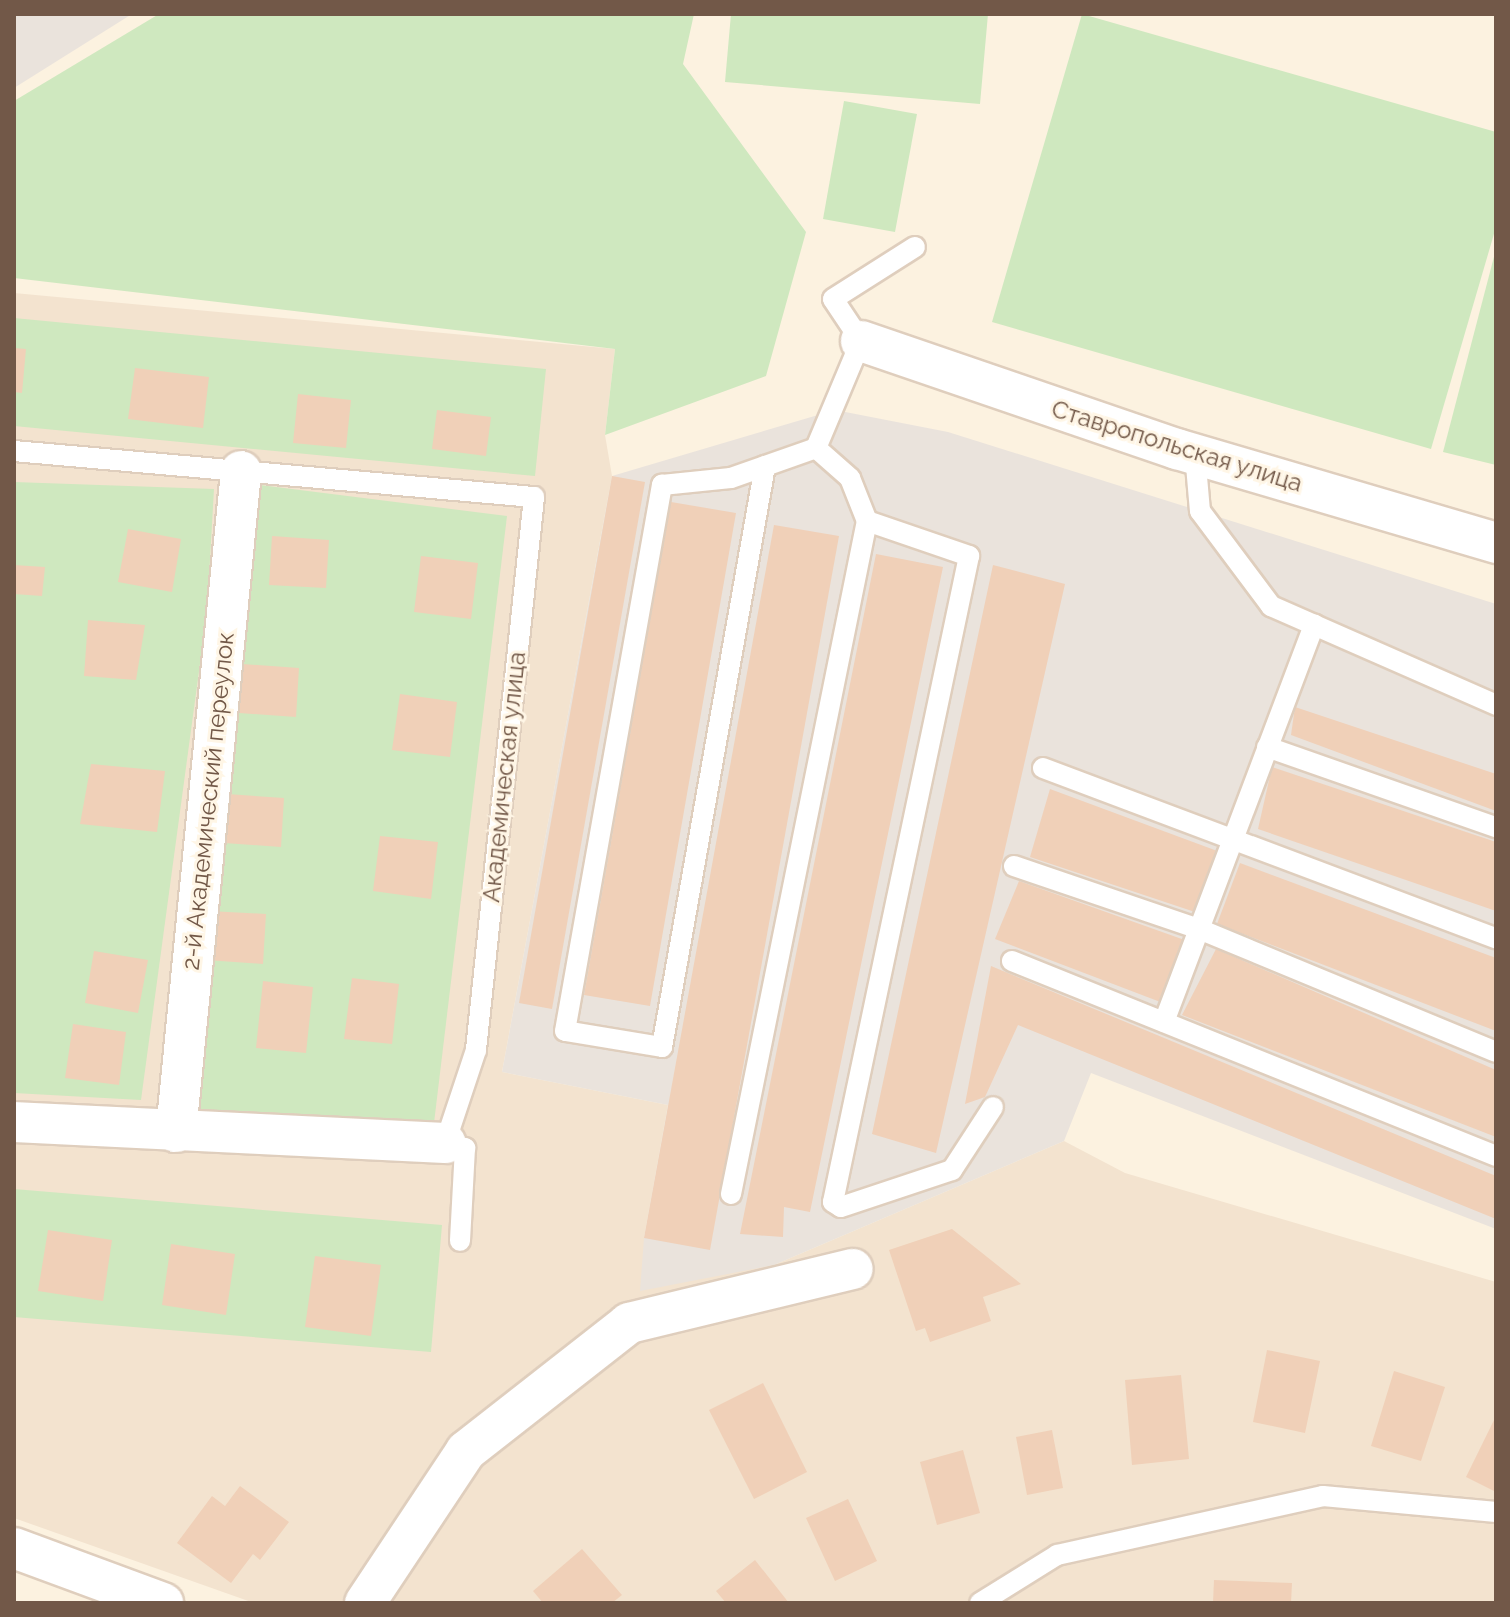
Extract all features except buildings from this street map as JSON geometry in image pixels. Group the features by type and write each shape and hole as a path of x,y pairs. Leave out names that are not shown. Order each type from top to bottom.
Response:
{"street":[{"name":"Ставропольская улица","path":"861,341 1195,454 1496,543"},
{"name":"2-й Академический переулок","path":"176,1132 241,471"},
{"path":"14,1122 445,1143"},
{"path":"365,1603 466,1451 629,1323 853,1269"},
{"path":"14,1548 163,1603"}],"lane":[{"path":"765,466 662,1047 565,1031 662,485 731,478 765,466 816,448 861,341 833,299 915,247"},
{"path":"731,1194 867,521 850,478 816,448"},
{"name":"Академическая улица","path":"14,451 534,497 476,1050 445,1143"},
{"path":"1195,454 1200,511 1271,606 1496,705"},
{"path":"867,521 969,556 833,1202 841,1207 952,1170 993,1107"},
{"path":"1164,1022 1314,624"},
{"path":"1267,747 1496,827"},
{"path":"1043,768 1496,938"},
{"path":"1014,866 1199,929 1496,1052"},
{"path":"1012,961 1496,1156"},
{"path":"445,1143 465,1148 460,1241"},
{"path":"980,1603 1057,1555 1323,1496 1496,1512"}],"shaded area":[{"path":"14,14 132,14 14,88"},
{"path":"14,293 615,349 605,435 612,476 502,1072 668,1105 644,1238 774,1265 1064,1141 1125,1173 1496,1282 1496,1603 254,1603 14,1518"},
{"path":"835,410 948,432 1496,604 1496,1229 1091,1073 1064,1141 774,1265 640,1291 644,1238 668,1105 502,1072 612,476"}],"green space":[{"path":"159,14 694,14 683,64 806,232 766,376 605,435 615,349 14,278 14,101"},
{"path":"731,14 988,14 980,104 725,82"},
{"path":"1082,14 1496,132 1496,227 1431,449 992,322"},
{"path":"844,101 917,114 895,232 823,219"},
{"path":"1496,249 1496,465 1443,452"},
{"path":"14,318 546,369 535,476 14,426"},
{"path":"14,482 214,489 207,612 141,1100 14,1093"},
{"path":"252,484 507,516 434,1123 192,1109"},
{"path":"14,1189 442,1225 431,1352 14,1317"}]}
